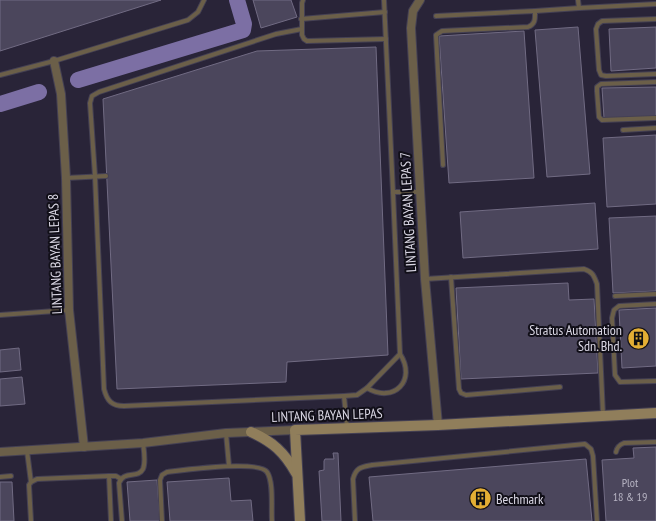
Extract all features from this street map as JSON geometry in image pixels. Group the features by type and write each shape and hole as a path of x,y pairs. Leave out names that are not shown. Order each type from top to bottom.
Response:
{"street":[{"name":"LINTANG BAYAN LEPAS 7","path":"420,0 413,11 411,28 425,278 438,425"},
{"name":"LINTANG BAYAN LEPAS 8","path":"54,61 61,94 66,178 70,310 84,447"},
{"name":"LINTANG BAYAN LEPAS","path":"0,452 143,443 226,433 438,425 656,413"},
{"path":"295,430 300,521"},
{"path":"251,432 266,439 278,448 289,461 297,475"}],"lane":[{"path":"0,75 54,61 188,20 198,12 204,0"},
{"path":"303,0 302,29 304,39 307,41 386,39"},
{"path":"367,388 374,393 392,393 400,387 405,380 406,371 405,362 400,354 384,0"},
{"path":"578,0 579,8"},
{"path":"436,16 656,4"},
{"path":"443,165 436,35 442,31 528,27 535,21 535,11"},
{"path":"302,19 385,12"},
{"path":"656,19 602,22 598,24 596,28 598,70 601,75 656,74"},
{"path":"302,29 276,34 99,92 92,96 90,103 95,176 104,389 106,396 112,404 116,406 124,406 357,395 367,388 400,354"},
{"path":"656,82 601,84 597,87 596,91 599,117 602,120 656,118"},
{"path":"623,130 656,128"},
{"path":"66,178 106,176"},
{"path":"393,192 420,192"},
{"path":"425,278 584,269 591,271 597,284 603,417"},
{"path":"451,277 459,389 461,393 466,395 560,387"},
{"path":"615,296 656,294"},
{"path":"656,304 619,306 614,310 612,318 615,375 617,379 620,382 656,381"},
{"path":"0,315 70,310"},
{"path":"344,396 347,429"},
{"path":"226,433 229,466"},
{"path":"616,452 616,448 624,443 656,442"},
{"path":"122,521 119,483 124,476 140,473 143,469 143,443"},
{"path":"355,521 353,479 354,472 361,467 372,464 585,444 591,449 594,456 597,521"},
{"path":"27,450 31,482 29,486 31,521"},
{"path":"162,521 160,480 162,475 167,472 229,466 252,466 263,468 266,471 271,479 272,521"},
{"path":"0,477 11,476"},
{"path":"31,482 36,479 109,476 116,476 121,479"},
{"path":"109,476 111,521"}],"building":[{"path":"0,0 161,0 0,51"},
{"path":"253,0 291,0 297,17 261,28"},
{"path":"578,27 590,174 547,177 535,30"},
{"path":"656,27 656,68 611,71 609,29"},
{"path":"524,31 534,178 449,183 439,36"},
{"path":"376,47 388,355 287,362 286,382 117,389 103,99 257,51"},
{"path":"656,87 656,117 604,118 602,88"},
{"path":"656,135 656,204 607,207 603,138"},
{"path":"595,203 598,249 463,258 460,212"},
{"path":"656,216 656,291 613,293 609,218"},
{"path":"568,283 569,300 594,299 598,373 461,379 456,288"},
{"name":"Stratus Automation Sdn. Bhd.","path":"656,308 656,366 622,368 619,310"},
{"path":"19,348 21,370 0,372 0,350"},
{"path":"22,377 25,404 0,406 0,379"},
{"path":"656,447 656,521 606,521 602,460 634,458 633,448"},
{"path":"333,453 338,453 341,521 322,521 319,471 324,470 325,459 334,459"},
{"name":"Bechmark","path":"586,459 592,521 373,521 369,477"},
{"path":"229,478 231,501 251,500 253,521 170,521 167,482"},
{"path":"157,480 160,521 130,521 127,482"},
{"path":"0,482 12,482 14,521 0,521"}],"waterway":[{"path":"78,80 243,30 244,24 237,0"},
{"path":"0,104 39,92"}],"place":[{"name":"Stratus Automation Sdn. Bhd.","path":"638,338"},
{"name":"Bechmark","path":"481,499"}]}
